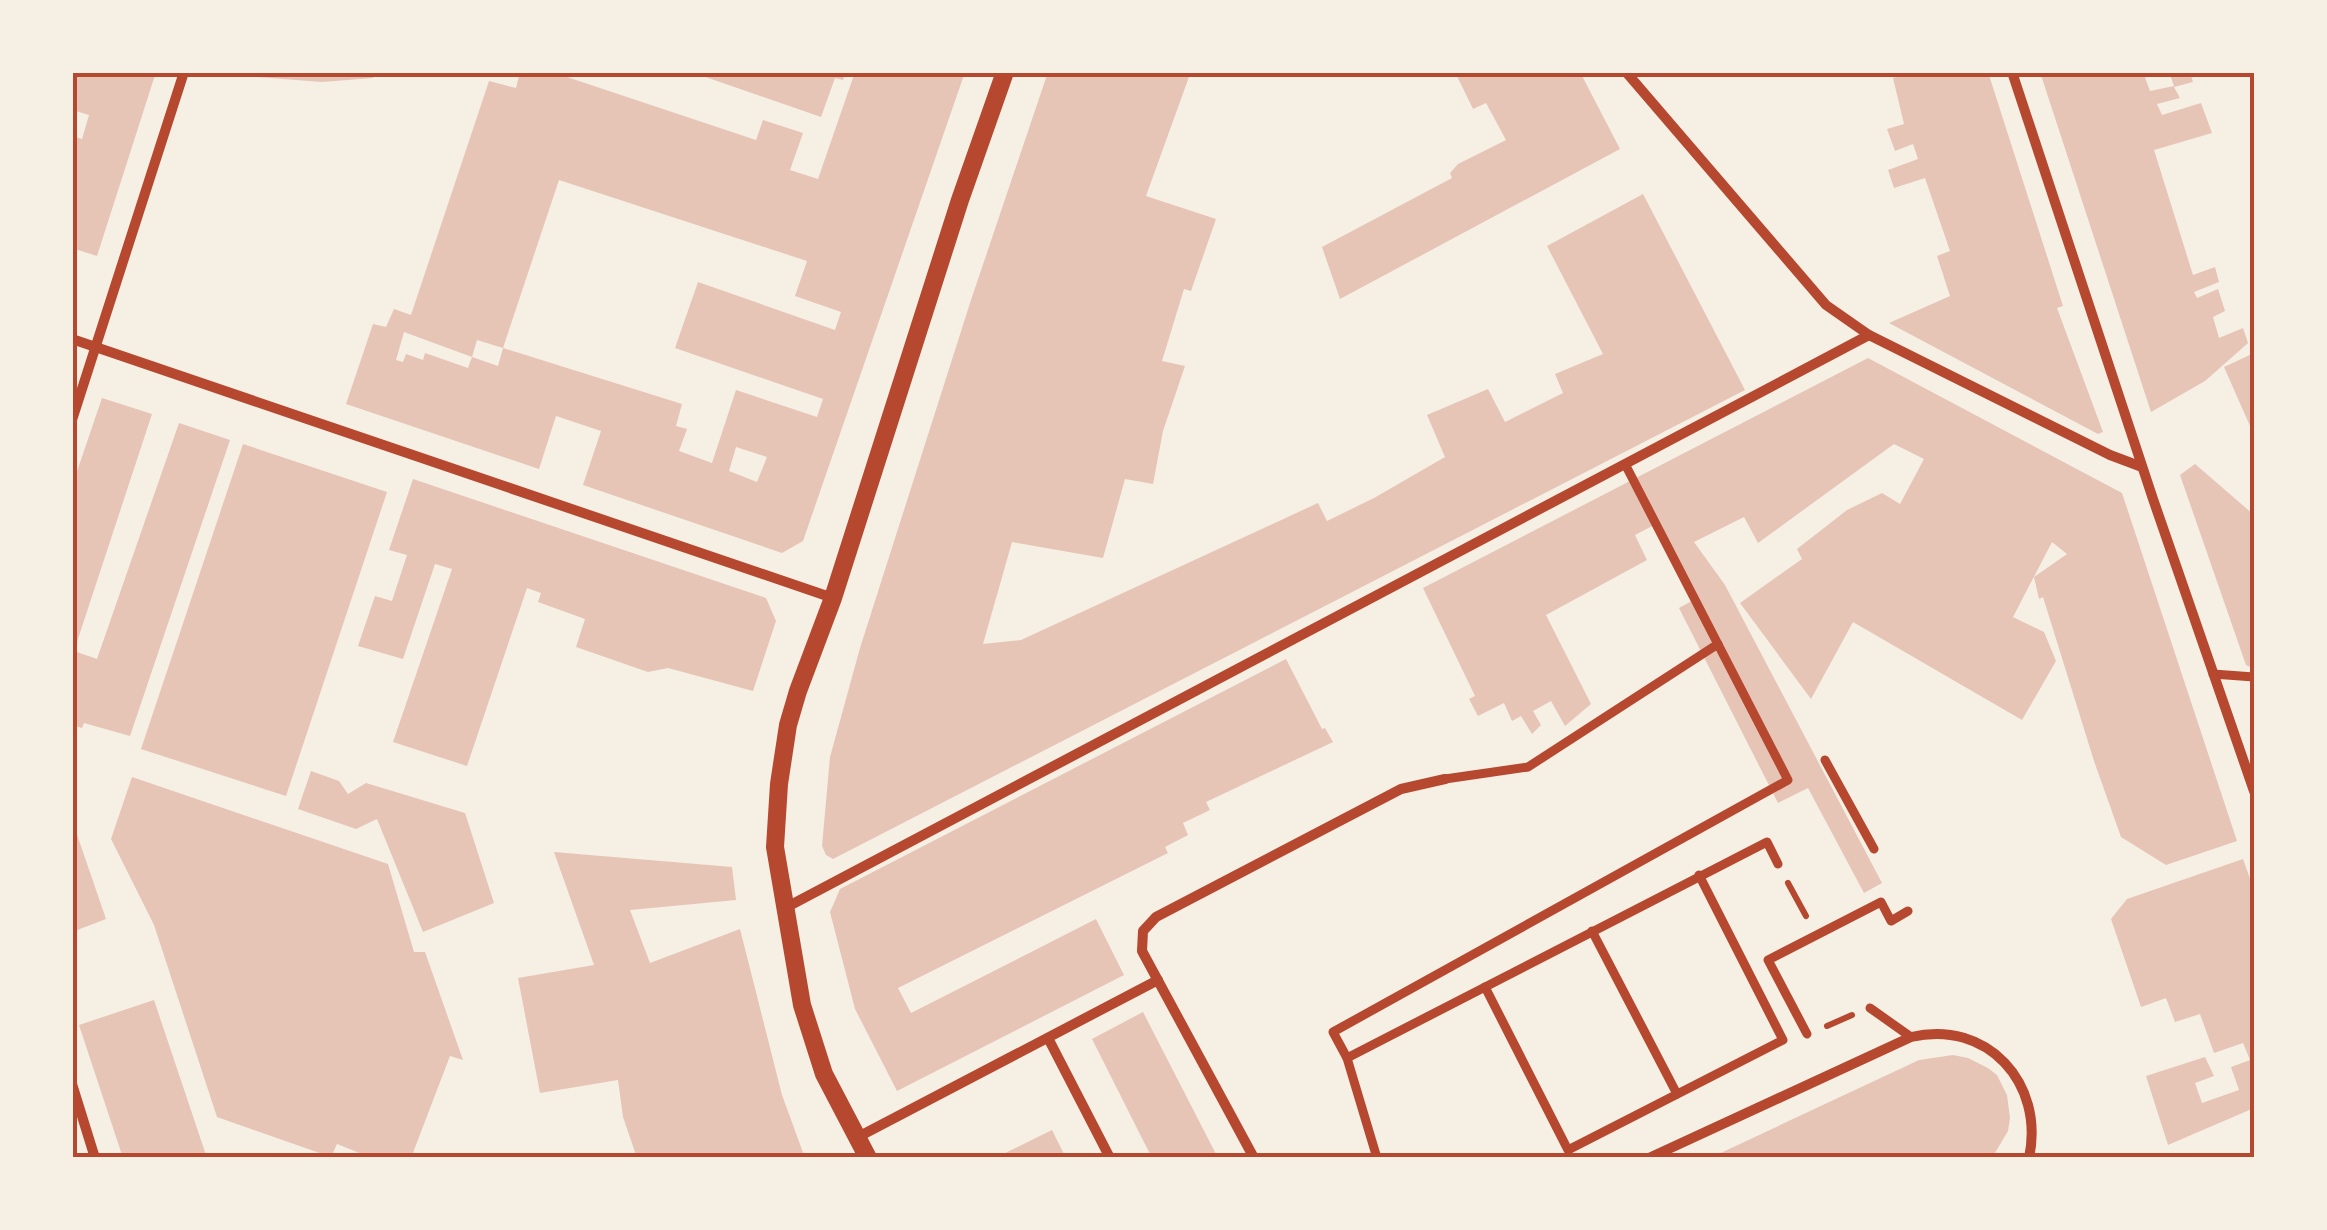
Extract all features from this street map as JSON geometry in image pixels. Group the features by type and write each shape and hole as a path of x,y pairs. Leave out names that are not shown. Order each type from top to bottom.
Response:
{"street":[{"path":"72,420 184,72"},
{"path":"868,1158 824,1074 802,1006 776,847 782,758 798,691 833,598 1005,72"},
{"path":"1626,72 1826,306 1869,334 2110,455 2142,467"},
{"path":"2012,72 2254,791"},
{"path":"786,907 1869,334"},
{"path":"72,339 833,598"},
{"path":"1376,1158 1347,1058 1333,1032 1788,780 1624,464"},
{"path":"1254,1158 1142,951 1143,931 1156,917 1400,789 1528,766 1718,644"},
{"path":"2213,674 2254,677"},
{"path":"1825,760 1874,849"},
{"path":"1347,1058 1766,842 1778,864"},
{"path":"1484,987 1568,1150 1783,1040 1699,876"},
{"path":"1807,1034 1768,960 1881,902 1891,921 1908,911"},
{"path":"1592,931 1678,1094"},
{"path":"858,1137 1158,980"},
{"path":"1870,1008 1911,1037"},
{"path":"1648,1158 1911,1037 1947,1033 1976,1040 2002,1060 2024,1088 2032,1120 2029,1158"},
{"path":"1048,1038 1110,1158"},
{"path":"72,1084 95,1158"}],"path":[{"path":"1778,864 1818,936"},
{"path":"1807,1034 1870,1008"}],"building":[{"path":"72,72 156,72 97,256 72,248 72,136 82,139 89,115 72,110"},
{"path":"230,72 373,72 373,78 322,82"},
{"path":"520,72 552,72 756,140 763,120 803,133 790,170 818,179 855,72 965,72 803,541 782,553 583,485 601,431 556,416 539,469 346,404 373,324 386,327 394,309 411,315 489,81 516,88","holes":["559,180 807,261 795,296 841,312 835,330 698,282 675,348 823,399 817,417 736,390 712,463 679,451 687,429 676,426 682,404 503,348","404,332 472,357 468,368 425,353 423,360 406,354 403,362 396,360","477,340 503,348 498,366 472,357","736,447 767,457 757,482 729,471"]},
{"path":"691,72 846,72 843,80 835,78 821,117"},
{"path":"1048,72 1190,74 1146,196 1216,219 1191,291 1184,289 1162,361 1185,366 1163,431 1153,484 1125,479 1103,558 1012,542 983,644 1021,640 1318,503 1327,521 1374,498 1445,457 1427,415 1488,389 1505,422 1563,393 1555,374 1603,354 1547,246 1643,194 1745,390 833,859 822,846 830,757 860,648"},
{"path":"1455,72 1580,72 1620,149 1340,299 1322,247 1452,178 1450,173 1458,164 1506,140 1486,103 1473,109"},
{"path":"1912,72 1988,72 2063,306 2057,308 2103,432 2098,434 1889,323 1950,296 1937,256 1950,251 1925,178 1894,188 1888,170 1918,159 1913,144 1895,151 1887,129 1904,124 1893,78"},
{"path":"2040,72 2143,72 2150,91 2174,86 2169,72 2190,72 2193,82 2174,87 2180,98 2157,104 2162,115 2201,103 2212,133 2154,150 2193,275 2215,267 2219,282 2194,292 2197,298 2218,289 2225,311 2213,317 2219,338 2243,328 2248,343 2205,381 2151,412"},
{"path":"2254,353 2254,435 2224,367"},
{"path":"1868,358 2122,493 2237,841 2166,865 2121,837 2043,597 2039,599 2034,577 2067,554 2052,542 2013,617 2044,632 2056,661 2022,720 1853,622 1811,699 1740,603 1802,559 1797,549 1847,510 1882,493 1900,504 1924,459 1894,444 1758,543 1744,517 1694,542 1725,585 1882,883 1864,893 1808,788 1778,803 1679,608 1697,598 1656,524 1635,535 1647,560 1546,615 1591,704 1565,726 1551,701 1533,711 1541,725 1532,734 1521,716 1512,721 1504,703 1478,716 1469,699 1475,696 1423,588"},
{"path":"102,398 152,414 74,651 97,659 179,423 230,440 130,736 84,723 82,728 72,725 72,486"},
{"path":"243,444 387,492 286,796 141,749"},
{"path":"2195,464 2254,515 2254,669 2246,665 2180,475"},
{"path":"413,479 766,598 776,621 753,691 668,668 648,672 576,647 585,619 538,602 541,593 527,588 467,766 393,742 452,569 435,564 403,659 358,646 375,596 392,601 407,555 389,550"},
{"path":"1286,659 1322,729 1333,742 1206,802 1210,810 1183,823 1188,835 1165,847 1168,853 898,988 911,1013 1096,919 1124,975 897,1091 855,1009 830,912 840,889"},
{"path":"311,771 339,781 348,794 366,783 465,813 494,903 423,932 377,819 356,829 298,809"},
{"path":"132,777 388,864 414,952 425,952 463,1060 450,1056 411,1158 372,1158 337,1144 331,1157 217,1117 154,925 111,839"},
{"path":"72,820 106,919 72,932"},
{"path":"554,852 732,867 736,900 630,910 650,963 740,929 782,1095 805,1158 637,1158 623,1117 618,1080 540,1093 518,978 594,965"},
{"path":"2243,859 2254,890 2254,1108 2168,1145 2146,1076 2205,1057 2214,1076 2195,1083 2202,1103 2239,1090 2231,1067 2250,1060 2243,1043 2214,1053 2200,1014 2175,1022 2166,998 2141,1007 2111,919 2127,899"},
{"path":"154,1000 207,1158 123,1158 79,1025"},
{"path":"1143,1012 1218,1158 1152,1158 1092,1039"},
{"path":"1953,1055 1988,1068 1997,1075 2007,1095 2008,1131 1992,1158 1710,1158 1919,1060"},
{"path":"1052,1130 1066,1158 995,1158"}]}
